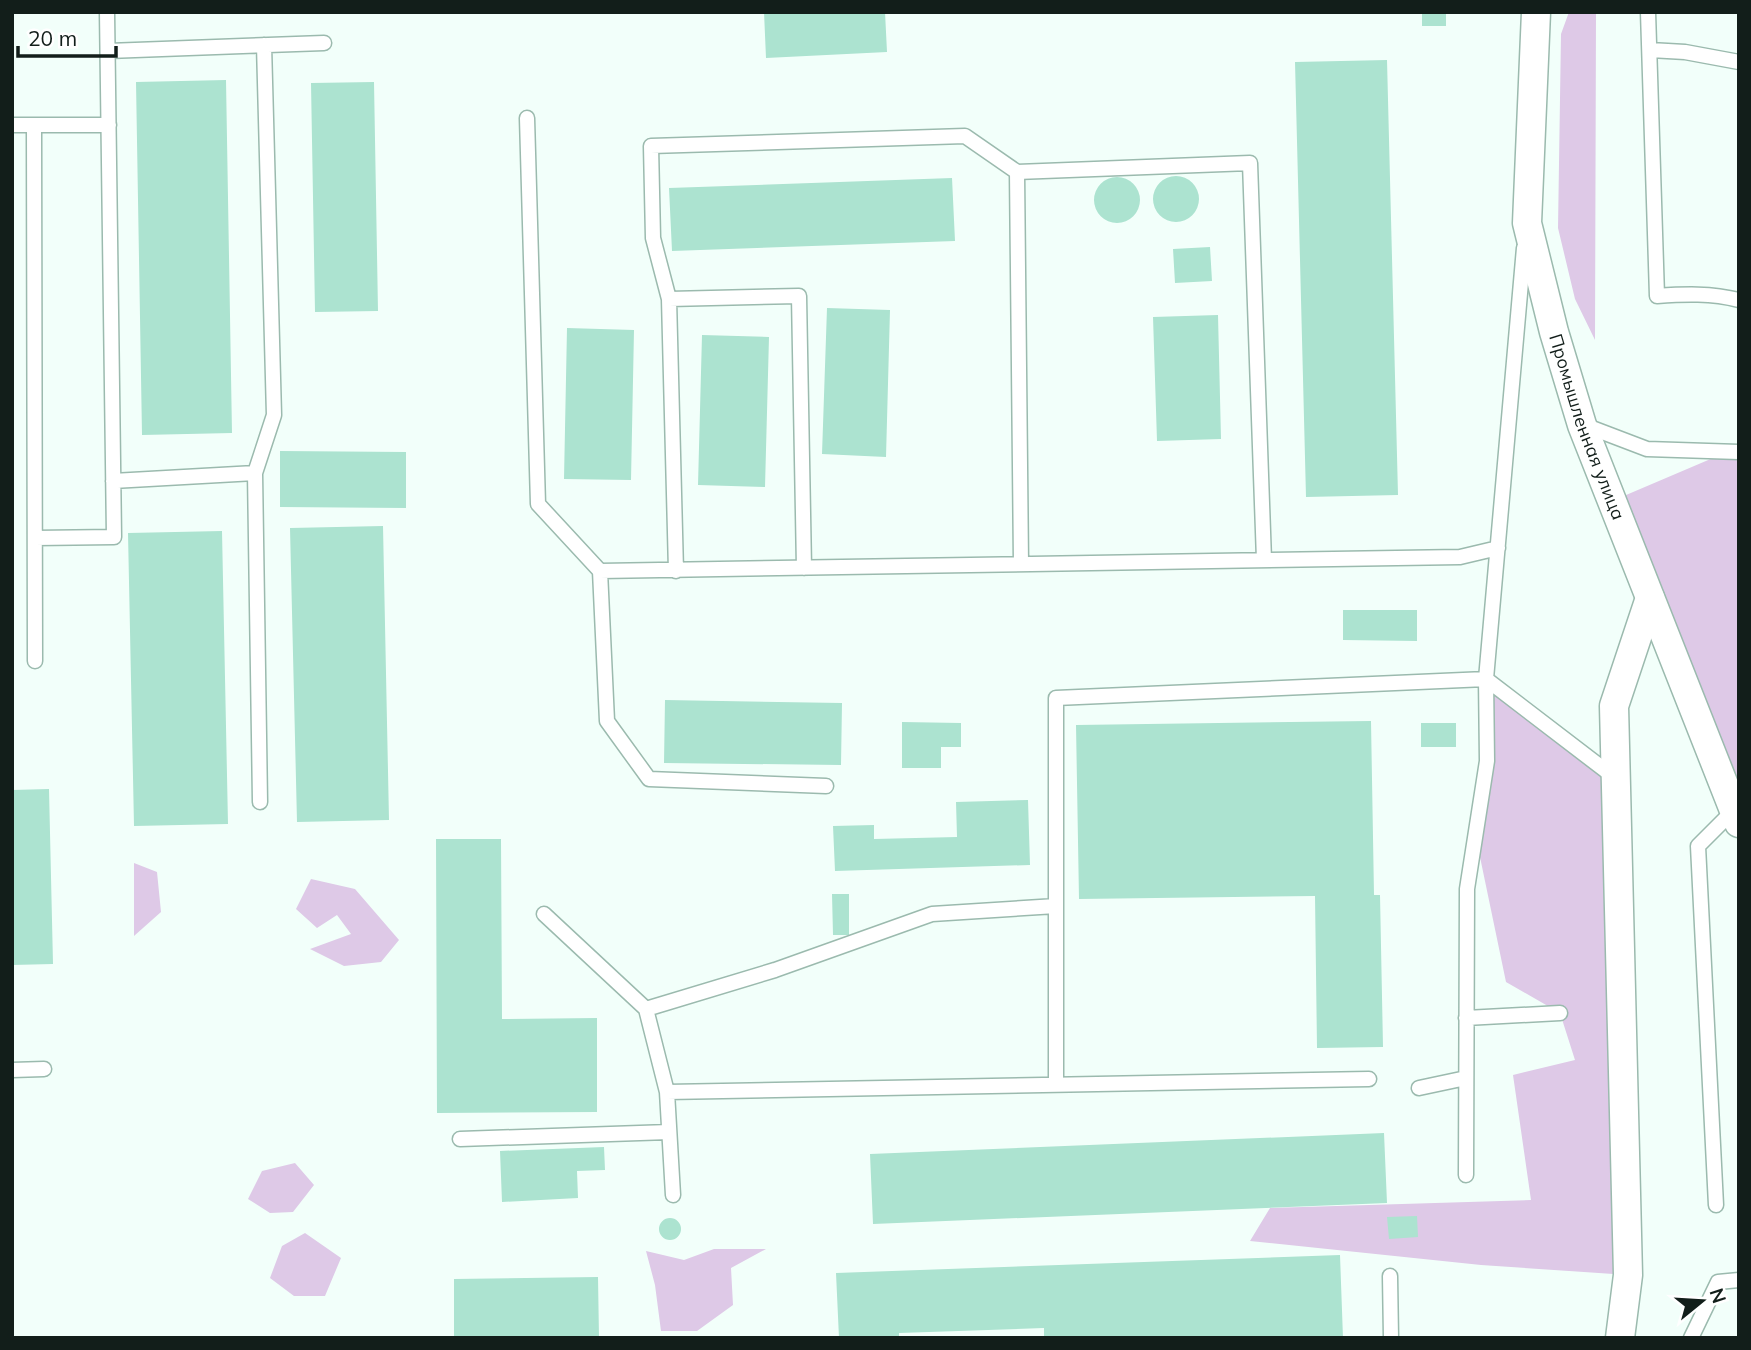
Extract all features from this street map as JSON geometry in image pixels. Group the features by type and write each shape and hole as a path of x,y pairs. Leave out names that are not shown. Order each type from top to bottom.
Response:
{"street":[{"name":"Промышленная улица","path":"1536,12 1527,223 1554,332 1582,425 1736,817"},
{"path":"1620,1338 1628,1275 1614,706 1650,598"}],"lane":[{"path":"35,538 114,537 107,12"},
{"path":"1648,12 1657,296 1691,293 1722,295 1739,300"},
{"path":"108,51 324,43"},
{"path":"260,802 255,473 274,415 264,45"},
{"path":"1650,50 1685,52 1739,62"},
{"path":"527,118 538,504 600,571 607,721 649,779 826,786"},
{"path":"12,125 109,125"},
{"path":"34,125 35,661"},
{"path":"676,571 669,299 653,238 651,146 965,136 1017,172 1250,163 1264,560"},
{"path":"1017,172 1021,564"},
{"path":"1466,1175 1467,889 1486,761 1486,679 1527,223"},
{"path":"1722,295 1739,289"},
{"path":"669,299 799,296 804,568"},
{"path":"1582,425 1647,449 1739,452"},
{"path":"113,481 255,473"},
{"path":"600,571 1460,557 1498,548"},
{"path":"1056,1084 1056,698 1486,679 1616,777"},
{"path":"1716,1205 1698,846 1736,817"},
{"path":"646,1009 775,970 932,914 1056,906"},
{"path":"544,914 646,1009 667,1091 673,1195"},
{"path":"1466,1018 1560,1013"},
{"path":"12,1070 44,1069"},
{"path":"1419,1088 1466,1078"},
{"path":"667,1091 1368,1079"},
{"path":"460,1139 669,1132"},
{"path":"1390,1276 1391,1338"},
{"path":"1691,1338 1718,1282 1739,1280"}],"shaded area":[{"path":"1569,12 1596,12 1595,340 1575,299 1558,228 1561,34"},
{"path":"1727,452 1739,452 1739,823 1612,501"},
{"path":"1486,679 1616,777 1628,1275 1481,1265 1250,1241 1270,1208 1531,1200 1513,1075 1575,1060 1560,1013 1506,982 1475,833"},
{"path":"134,863 157,872 161,912 134,936"},
{"path":"311,879 355,889 399,940 381,962 344,966 310,949 351,934 337,915 317,928 296,909"},
{"path":"295,1163 314,1185 293,1212 270,1213 248,1199 262,1171"},
{"path":"305,1233 341,1258 325,1296 294,1296 270,1278 282,1246"},
{"path":"714,1249 766,1249 731,1268 733,1305 697,1331 661,1331 655,1285 646,1251 684,1260"}],"building":[{"path":"764,12 885,12 887,52 766,58"},
{"path":"1422,12 1446,12 1446,26 1422,26"},
{"path":"1387,60 1398,495 1306,497 1295,62"},
{"path":"226,80 232,433 142,435 136,82"},
{"path":"374,82 378,311 315,312 311,83"},
{"path":"1176,176 1192,183 1199,199 1192,215 1176,222 1160,215 1153,199 1160,183"},
{"path":"1117,177 1133,184 1140,200 1133,216 1117,223 1101,216 1094,200 1101,184"},
{"path":"952,178 955,241 672,251 669,188"},
{"path":"1210,247 1212,281 1175,283 1173,249"},
{"path":"827,308 890,310 886,457 822,454"},
{"path":"1218,315 1221,439 1157,441 1153,317"},
{"path":"567,328 634,330 631,480 564,479"},
{"path":"702,335 769,337 765,487 698,485"},
{"path":"280,451 406,452 406,508 280,507"},
{"path":"383,526 389,820 297,822 290,528"},
{"path":"222,531 228,824 134,826 128,533"},
{"path":"1343,610 1417,610 1417,641 1343,640"},
{"path":"665,700 842,703 841,765 664,763"},
{"path":"1371,721 1374,895 1380,895 1383,1047 1317,1048 1315,896 1079,899 1076,725"},
{"path":"902,722 961,723 961,747 941,747 941,768 902,768"},
{"path":"1421,723 1456,723 1456,747 1421,747"},
{"path":"49,789 53,964 12,965 12,790"},
{"path":"1028,800 1030,865 835,871 833,826 874,825 874,839 957,837 956,802"},
{"path":"436,839 501,839 502,1019 597,1018 597,1112 437,1113"},
{"path":"832,894 849,894 849,935 833,935"},
{"path":"1384,1133 1387,1203 873,1224 870,1154"},
{"path":"604,1147 605,1170 577,1171 578,1198 502,1202 500,1151"},
{"path":"1417,1216 1418,1237 1389,1239 1387,1217"},
{"path":"670,1218 678,1221 681,1229 678,1237 670,1240 662,1237 659,1229 662,1221"},
{"path":"1340,1255 1343,1338 1044,1338 1044,1328 899,1333 899,1338 839,1338 836,1273"},
{"path":"598,1277 599,1338 454,1338 454,1279"}]}
